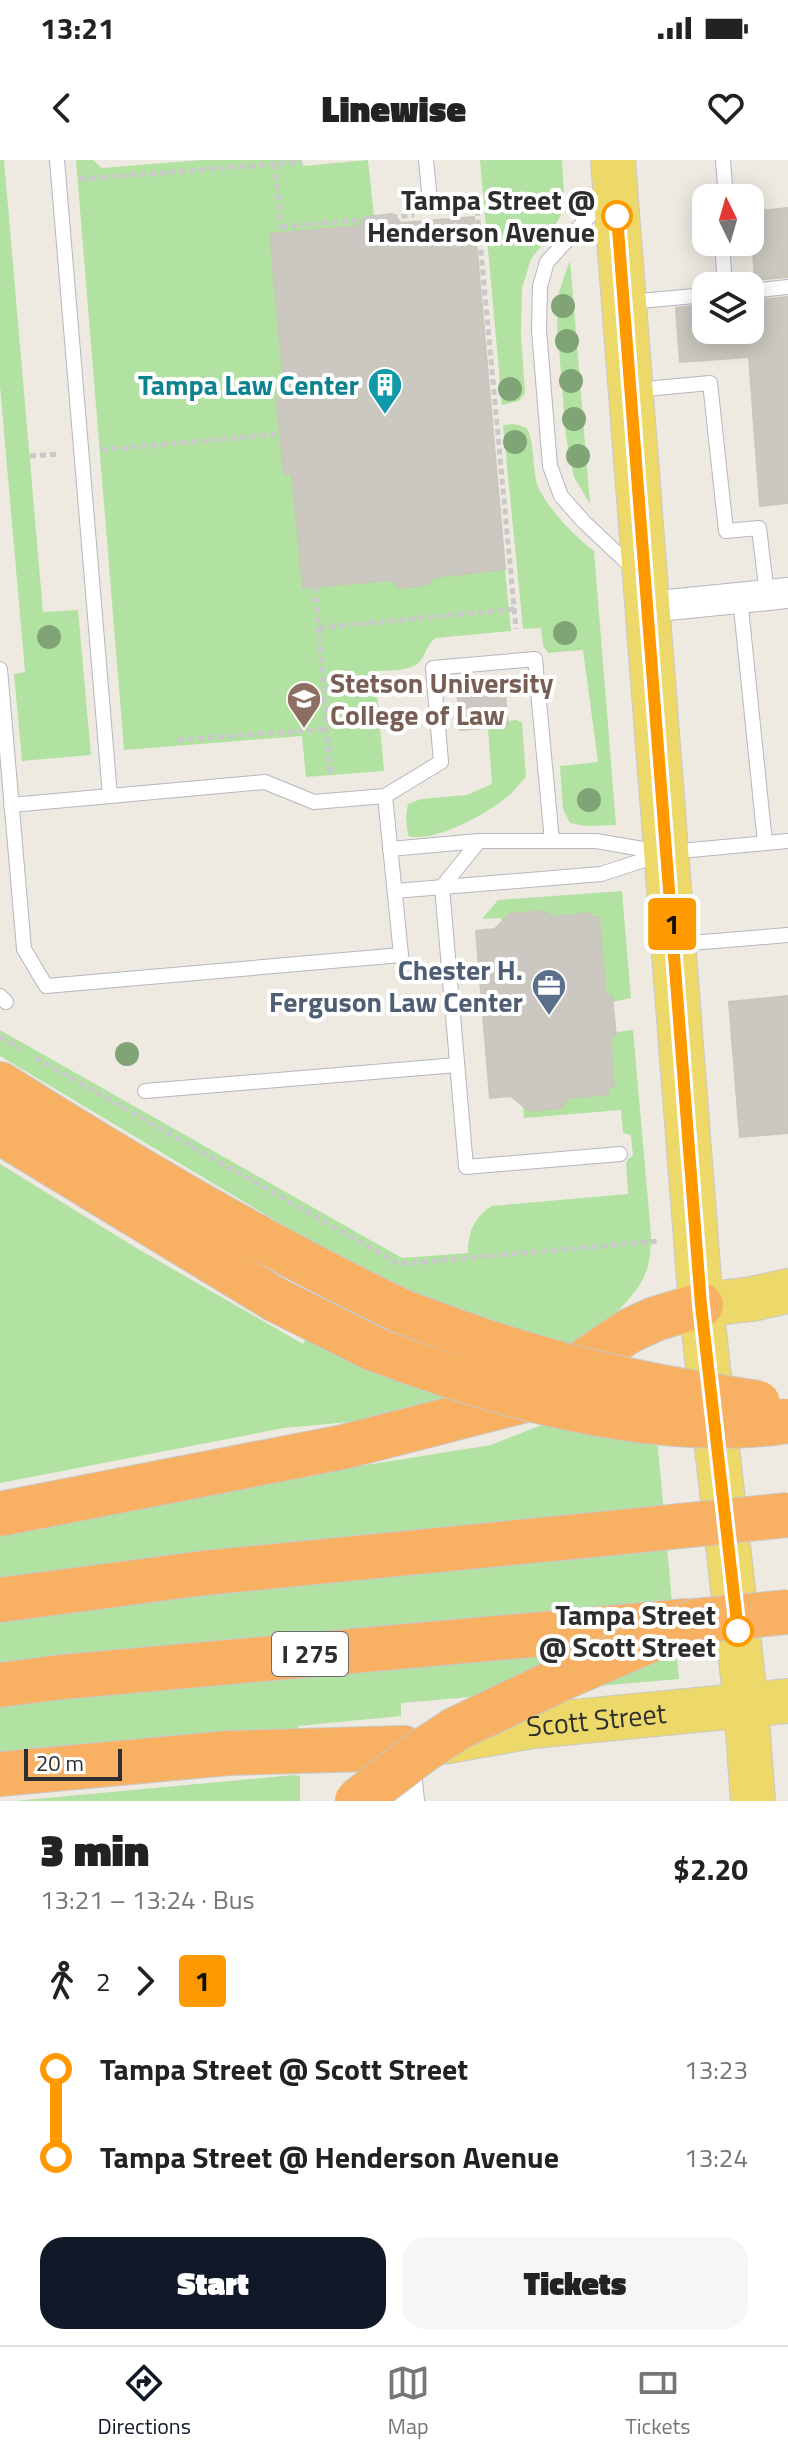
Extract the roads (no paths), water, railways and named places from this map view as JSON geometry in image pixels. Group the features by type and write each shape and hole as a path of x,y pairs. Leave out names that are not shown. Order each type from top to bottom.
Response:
{"highway":[{"path":"0,1084 252,1235 401,1311 554,1363 665,1387 788,1408"},
{"path":"0,1132 276,1300 374,1349 429,1370 597,1414 714,1425 760,1425 788,1421"},
{"path":"0,1514 343,1447 526,1400 629,1331 655,1319 701,1305"},
{"path":"0,1600 204,1573 788,1515"},
{"name":"I 275","path":"0,1685 788,1612"},
{"path":"357,1801 456,1729 524,1695 695,1621"},
{"path":"0,1774 229,1753 404,1748"}],"main road":[{"path":"614,174 701,1305 767,1703 753,1801"},
{"path":"701,1305 788,1291"},
{"name":"Scott Street","path":"404,1748 533,1726 767,1703"}],"street":[{"path":"646,593 765,595"},
{"path":"404,1748 409,1801"}],"lane":[{"path":"57,160 110,796"},
{"path":"426,160 430,201"},
{"path":"723,160 725,184"},
{"path":"614,174 547,262 540,286 539,330 550,466 561,496 646,593"},
{"path":"723,256 724,272"},
{"path":"764,290 788,287"},
{"path":"624,302 692,296"},
{"path":"631,391 710,383 726,531 759,528 765,595 765,843"},
{"path":"11,805 265,782 314,802 385,796 441,762 433,668 535,659 552,841"},
{"path":"0,669 24,949 46,986 401,955 385,796"},
{"path":"390,849 479,841 596,841 666,853"},
{"path":"479,841 442,887 466,1167 620,1154"},
{"path":"395,891 601,874 666,853 788,841"},
{"path":"673,944 788,935"},
{"path":"145,1091 457,1065"}],"place":[{"name":"Tampa Street @ Henderson Avenue","path":"617,216"},
{"name":"Tampa Law Center","path":"385,416"},
{"name":"Stetson University College of Law","path":"304,730"},
{"name":"Chester H. Ferguson Law Center","path":"549,1017"},
{"name":"Tampa Street @ Scott Street","path":"738,1631"}]}
